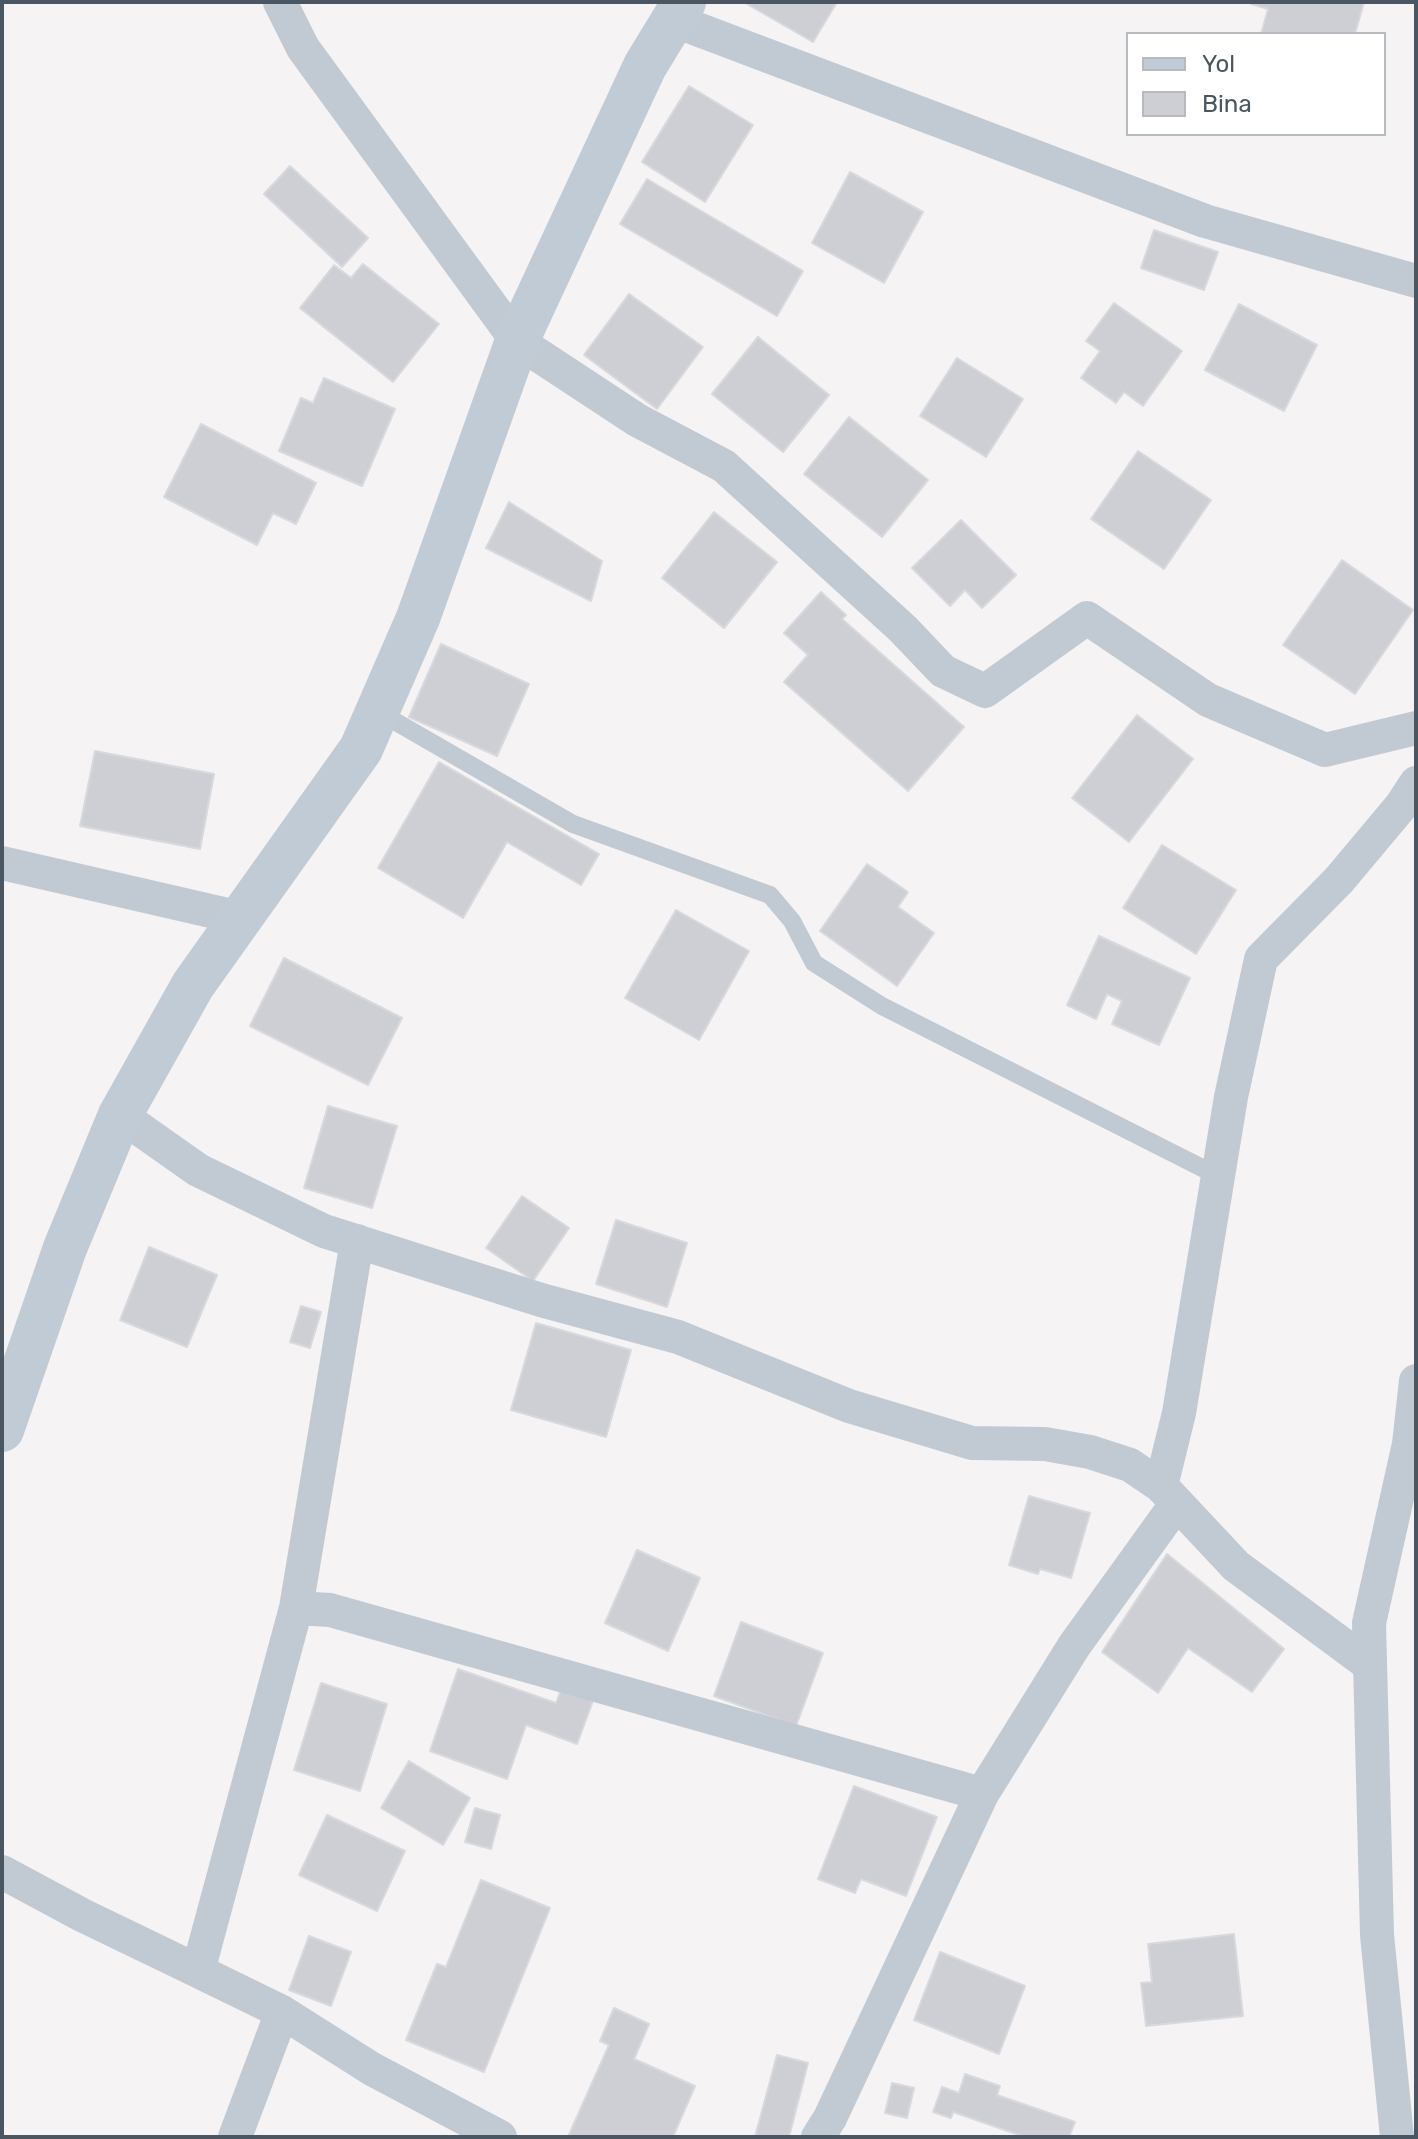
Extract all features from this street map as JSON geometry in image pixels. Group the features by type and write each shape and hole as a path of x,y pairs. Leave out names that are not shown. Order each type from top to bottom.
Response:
{"street":[{"path":"280,2 303,48 517,341 637,420 724,466 903,629 943,671 985,691 1087,618 1208,700 1325,750 1416,728"},
{"path":"2,1430 65,1248 120,1115 193,985 361,749 418,618 517,341 645,66 678,11 1205,221 1416,281"},
{"path":"818,2137 830,2118 982,1794 1169,1495 1179,1413 1231,1097 1261,959 1339,880 1401,806 1416,783"},
{"path":"2,863 241,918"},
{"path":"120,1115 198,1170 324,1231 541,1300 678,1337 849,1406 972,1443 1045,1444 1090,1452 1130,1465 1169,1495 1236,1566 1370,1665"},
{"path":"198,1971 296,1608 357,1241"},
{"path":"1397,2137 1377,1935 1369,1623 1409,1444 1416,1381"},
{"path":"296,1608 330,1610 982,1794"},
{"path":"2,1872 82,1915 282,2012 372,2069 500,2137"},
{"path":"235,2137 282,2012"}],"lane":[{"path":"377,711 573,824 770,895 792,921 814,963 827,972 882,1006 1218,1176"}],"building":[{"path":"748,2 837,2 813,42"},
{"path":"1364,2 1356,32 1262,32 1268,9 1251,4"},
{"path":"689,86 753,125 705,202 642,162"},
{"path":"290,166 368,238 342,267 264,194"},
{"path":"850,172 923,212 884,283 812,243"},
{"path":"647,179 803,271 777,316 620,224"},
{"path":"1154,230 1218,252 1204,290 1141,268"},
{"path":"363,264 439,324 393,382 300,308 334,265 351,278"},
{"path":"629,294 703,347 657,409 584,355"},
{"path":"1114,303 1182,351 1143,406 1124,392 1116,403 1081,378 1100,351 1086,341"},
{"path":"1239,304 1317,345 1284,411 1205,370"},
{"path":"758,337 829,395 783,452 712,394"},
{"path":"957,358 1023,399 986,457 920,416"},
{"path":"324,378 395,409 362,486 279,451 301,398 313,403"},
{"path":"849,417 928,480 882,537 804,474"},
{"path":"201,424 316,483 296,524 273,513 257,545 164,497"},
{"path":"1138,451 1211,500 1164,569 1091,519"},
{"path":"509,502 602,561 591,601 486,548"},
{"path":"714,512 777,562 724,628 662,578"},
{"path":"961,520 1016,575 982,608 965,590 950,606 912,568"},
{"path":"1342,560 1413,610 1355,694 1283,645"},
{"path":"821,592 846,615 842,619 964,727 908,791 784,682 808,655 784,633"},
{"path":"441,644 529,684 497,756 409,717"},
{"path":"1137,715 1193,759 1129,842 1072,798"},
{"path":"95,751 214,774 200,849 80,826"},
{"path":"439,762 599,854 581,885 507,842 463,918 378,868"},
{"path":"1162,845 1236,890 1196,954 1123,908"},
{"path":"867,864 908,892 898,907 934,933 897,986 820,931"},
{"path":"676,910 749,951 699,1040 625,998"},
{"path":"1099,936 1190,978 1159,1045 1112,1024 1122,1001 1107,994 1096,1019 1067,1005"},
{"path":"284,958 402,1018 368,1085 250,1026"},
{"path":"328,1106 397,1126 372,1208 304,1188"},
{"path":"522,1196 569,1228 533,1281 486,1248"},
{"path":"616,1220 687,1243 667,1307 596,1284"},
{"path":"149,1247 217,1275 187,1347 120,1320"},
{"path":"301,1306 321,1312 310,1348 290,1342"},
{"path":"536,1323 631,1350 606,1437 511,1410"},
{"path":"1029,1496 1090,1513 1071,1578 1040,1569 1038,1574 1009,1565"},
{"path":"637,1550 700,1578 668,1651 605,1623"},
{"path":"1167,1554 1284,1649 1252,1692 1188,1648 1158,1693 1102,1652"},
{"path":"741,1622 823,1653 796,1726 714,1696"},
{"path":"458,1669 556,1703 561,1690 593,1701 577,1744 526,1725 507,1779 430,1751"},
{"path":"321,1683 387,1704 360,1791 294,1770"},
{"path":"409,1761 470,1798 443,1845 381,1808"},
{"path":"854,1786 937,1817 906,1896 861,1879 855,1893 818,1879"},
{"path":"475,1808 500,1815 491,1849 465,1842"},
{"path":"327,1815 405,1851 377,1911 299,1875"},
{"path":"481,1880 550,1908 484,2072 406,2040 437,1964 446,1967"},
{"path":"1234,1934 1243,2016 1146,2026 1141,1983 1152,1982 1148,1944"},
{"path":"309,1936 351,1952 331,2006 289,1990"},
{"path":"940,1952 1025,1986 999,2054 914,2020"},
{"path":"614,2008 649,2024 634,2059 695,2086 673,2137 568,2137 609,2045 600,2041"},
{"path":"777,2055 808,2063 789,2137 755,2137"},
{"path":"965,2074 1000,2086 997,2095 1075,2122 1069,2137 1025,2137 953,2112 951,2118 933,2112 942,2087 959,2093"},
{"path":"892,2083 914,2088 907,2118 885,2113"}]}
